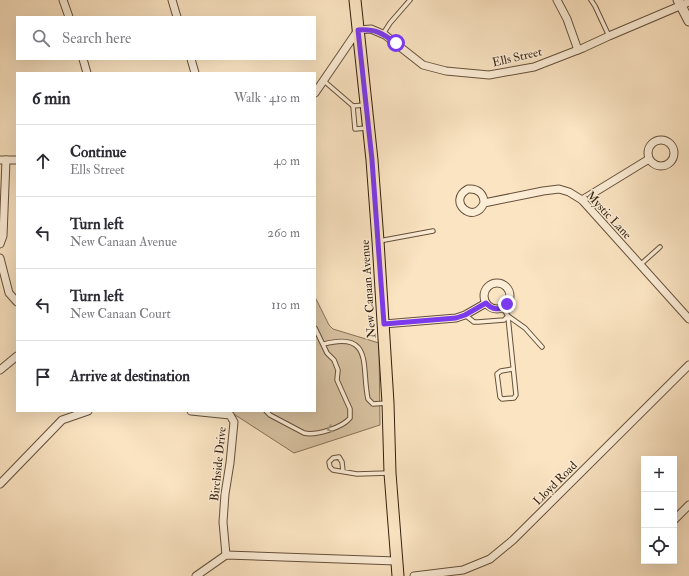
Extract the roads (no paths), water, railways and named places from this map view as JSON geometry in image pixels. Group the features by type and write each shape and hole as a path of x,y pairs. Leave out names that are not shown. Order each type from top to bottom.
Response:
{"main road":[{"name":"New Canaan Avenue","path":"355,0 378,241 384,324 390,473 398,576"}],"street":[{"path":"63,0 69,16"},
{"path":"172,0 177,16"},
{"path":"557,0 567,19 578,50"},
{"path":"683,3 689,21"},
{"name":"Ells Street","path":"358,30 371,29 383,34 423,65 446,71 489,75 534,67 578,50 683,3"},
{"path":"316,92 358,30"},
{"path":"83,60 87,72"},
{"path":"191,60 195,72"},
{"path":"582,200 649,159"},
{"path":"0,244 3,160 16,160"},
{"name":"Mystic Lane","path":"484,203 543,191 559,189 569,192 582,200 689,319"},
{"path":"0,258 9,293 16,301"},
{"path":"492,284 500,284 507,288 510,296 508,303 503,308 493,308 486,303 484,296 486,289 492,284"},
{"path":"384,324 456,318 465,315 486,303"},
{"path":"0,370 16,357"},
{"name":"Lloyd Road","path":"414,576 463,570 490,559 513,540 689,365"},
{"path":"0,484 62,420 85,412"},
{"name":"Birchside Drive","path":"199,412 230,416 234,422 223,522 226,555"},
{"path":"677,517 689,505"},
{"path":"196,576 226,555 396,561"}],"lane":[{"path":"383,34 390,23 410,0"},
{"path":"591,0 609,36"},
{"path":"323,81 353,106 366,105"},
{"path":"353,106 355,129 368,127"},
{"path":"378,241 433,231"},
{"path":"640,265 660,247"},
{"path":"503,308 508,317 516,397 502,399 500,397 497,374 500,371 513,369"},
{"path":"465,315 474,322 504,320 508,317"},
{"path":"508,317 525,328 542,346"},
{"path":"267,412 304,433 313,434 342,425 350,418 347,403 337,380 338,370 334,360 327,353 316,330"},
{"path":"324,344 343,341 356,346 362,353 364,361 368,399 373,404 388,403"},
{"path":"343,471 342,462 339,457 333,458 329,462 330,467 333,470 357,474 390,473"}]}
